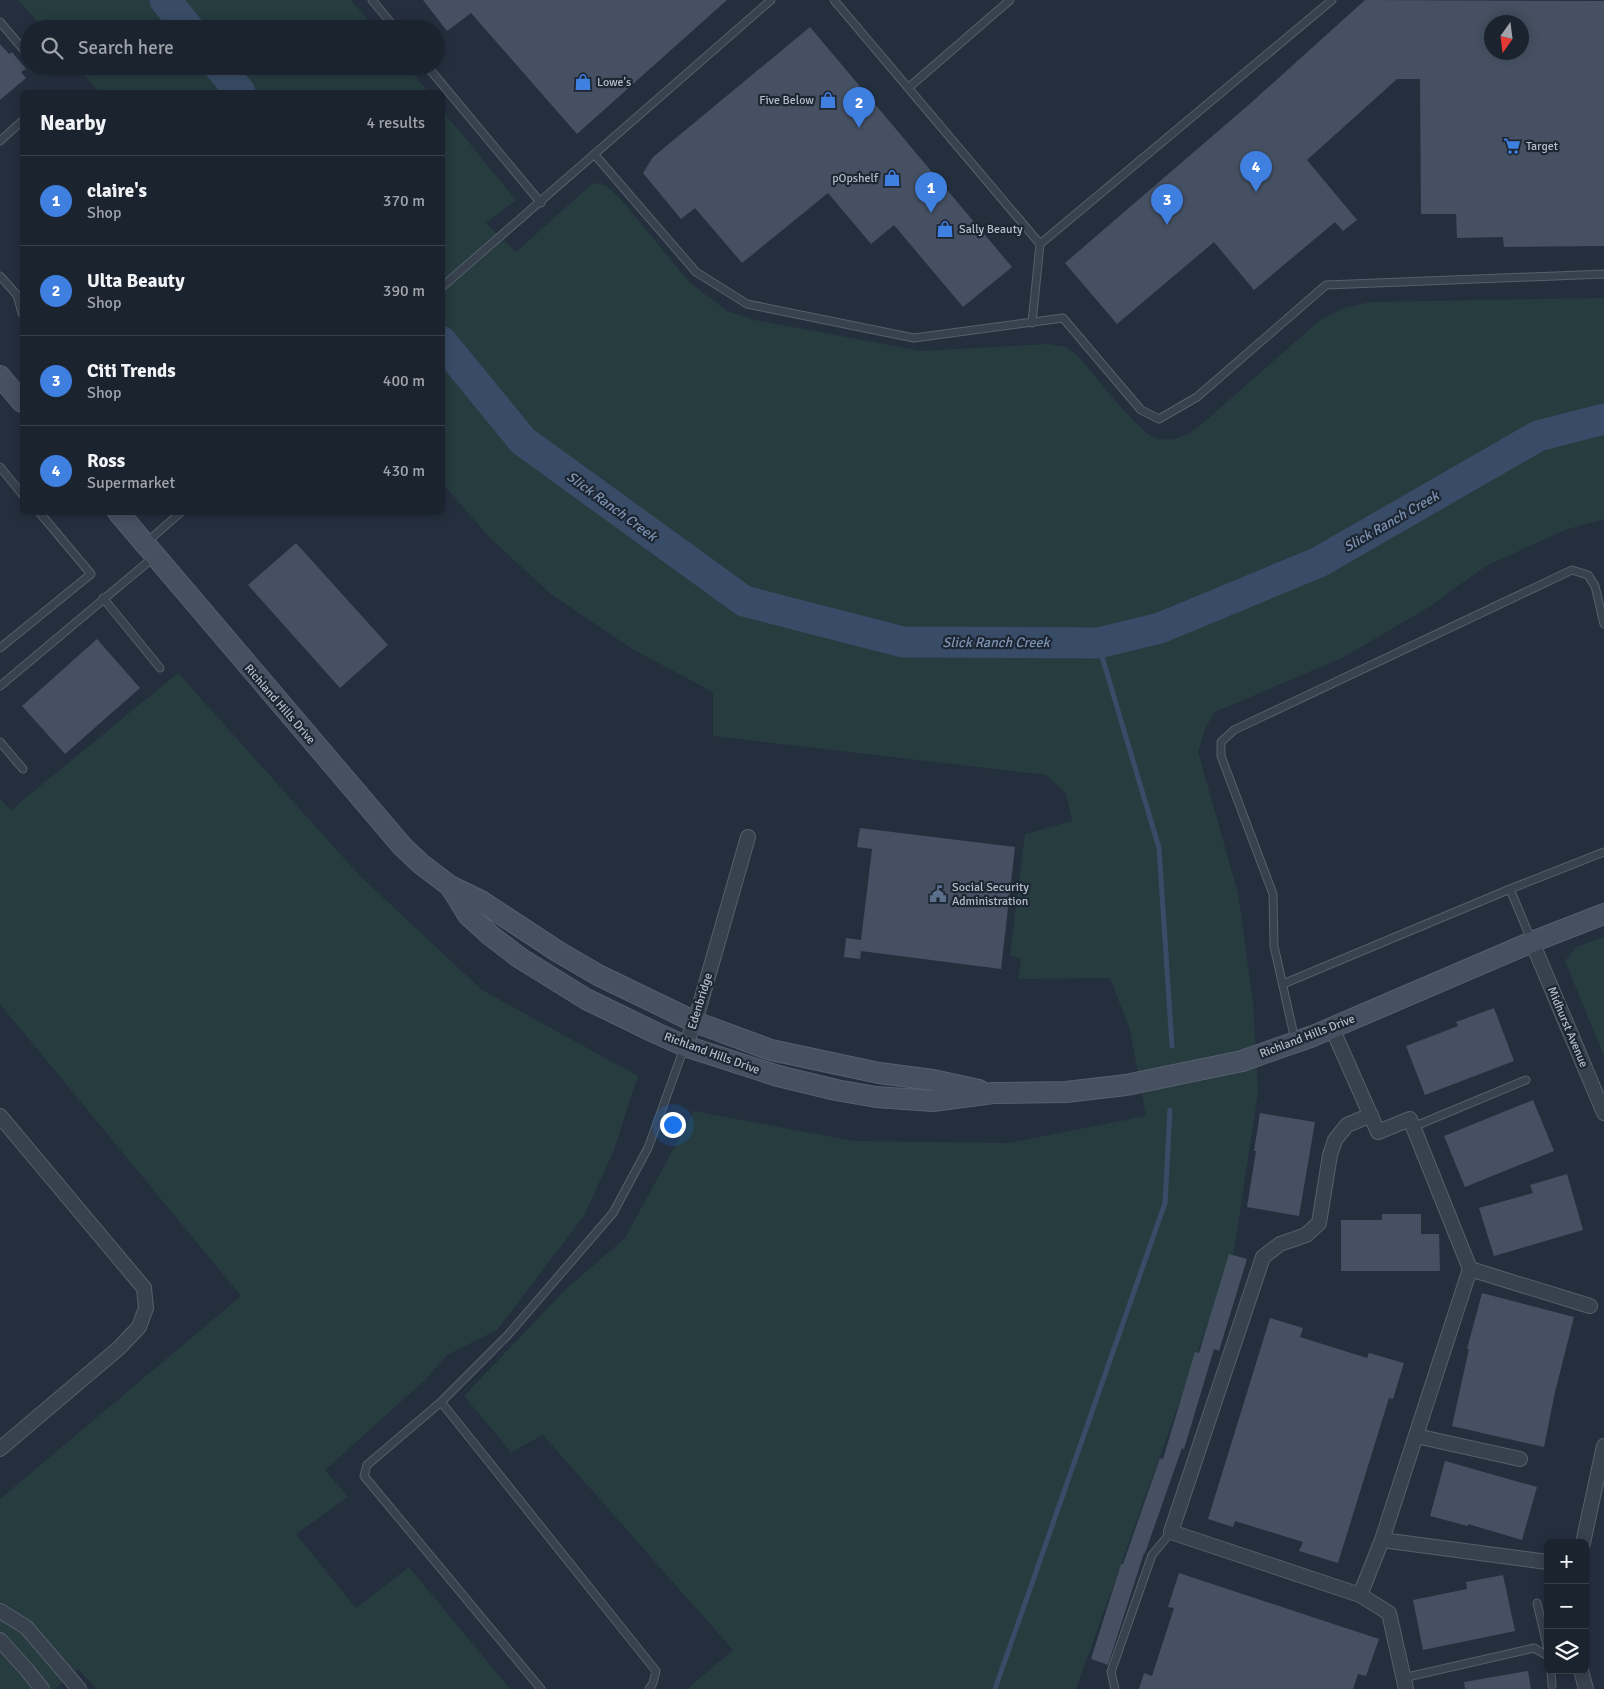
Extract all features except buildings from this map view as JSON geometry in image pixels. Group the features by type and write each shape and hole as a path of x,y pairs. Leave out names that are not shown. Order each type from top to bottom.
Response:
{"street":[{"path":"0,376 20,400"},
{"name":"Richland Hills Drive","path":"120,515 402,846 421,864 450,886 481,901 598,975 695,1022 771,1050 879,1073 933,1080 993,1093"},
{"name":"Edenbridge","path":"685,1046 695,1022 748,837"},
{"name":"Richland Hills Drive","path":"450,886 468,915 520,958 586,999 685,1046 778,1076 836,1090 876,1097 933,1101 993,1093 1066,1092 1126,1085 1242,1061 1332,1028 1532,942 1604,914"},
{"name":"Midhurst Avenue","path":"1532,942 1604,1113"},
{"path":"1332,1028 1378,1132 1410,1120 1470,1269 1382,1540 1360,1595"},
{"path":"1370,1115 1347,1125 1336,1140 1330,1155 1319,1223 1306,1235 1280,1244 1263,1257 1171,1532 1360,1595 1389,1613 1404,1683"},
{"path":"0,1116 144,1288 146,1308 139,1327 119,1348 0,1449"},
{"path":"1470,1269 1590,1306"},
{"path":"1416,1436 1520,1459"},
{"path":"1584,1539 1604,1446"},
{"path":"1382,1540 1544,1561"},
{"path":"0,1611 26,1627 79,1689"},
{"path":"0,1640 42,1689"},
{"path":"1582,1674 1586,1689"}],"lane":[{"path":"372,0 389,20"},
{"path":"834,0 1040,244"},
{"path":"908,88 1010,0"},
{"path":"1032,322 1040,244 1332,0"},
{"path":"445,284 541,203 769,1"},
{"path":"0,22 20,45"},
{"path":"434,75 541,203"},
{"path":"0,141 20,124"},
{"path":"595,155 696,272 747,304 914,338 1063,318 1141,410 1159,419 1197,397 1326,285 1604,274"},
{"path":"0,276 17,295 20,306"},
{"path":"0,468 20,492"},
{"path":"0,648 92,574 42,515"},
{"path":"0,686 103,598 149,550 178,515"},
{"path":"1296,1042 1274,946 1273,894 1220,756 1221,742 1234,730 1572,570 1588,575 1596,586 1604,624"},
{"path":"103,598 160,668"},
{"path":"0,742 23,769"},
{"path":"1283,984 1510,889 1604,852"},
{"path":"1510,889 1532,942"},
{"name":"Edenbridge","path":"541,1689 364,1476 367,1465 441,1402 507,1336 613,1213 648,1148 685,1046"},
{"path":"1413,1127 1526,1080"},
{"path":"441,1402 656,1671 653,1683 649,1689"},
{"path":"1115,1689 1111,1672 1152,1555 1171,1532"},
{"path":"1537,1604 1544,1633"},
{"path":"1404,1683 1534,1648 1544,1654"},
{"path":"1551,1674 1552,1686"}],"green space":[{"path":"18,0 351,0 368,20 36,20"},
{"path":"84,75 414,75 426,90 97,90"},
{"path":"445,114 516,200 486,223 516,252 593,183 605,185 619,197 690,283 727,311 755,320 921,351 1048,344 1066,347 1078,356 1139,425 1148,434 1156,438 1175,439 1197,428 1320,320 1344,308 1371,302 1604,298 1604,519 1565,530 1486,566 1429,607 1344,657 1215,712 1205,728 1198,752 1238,893 1253,1002 1258,1093 1234,1251 1076,1689 687,1689 733,1650 543,1435 511,1452 464,1396 564,1291 625,1238 694,1111 854,1141 1009,1143 1146,1116 1130,1030 1110,978 1018,979 1021,959 1010,955 1025,834 1072,821 1066,793 1046,775 713,736 713,692 632,649 551,594 489,537 445,486"},
{"path":"178,673 359,875 482,990 638,1076 614,1150 584,1216 497,1330 447,1355 426,1379 325,1470 348,1497 296,1534 356,1608 409,1567 510,1689 97,1689 78,1669 55,1689 0,1689 0,1499 241,1296 0,1004 0,799 11,810"},
{"path":"1604,937 1604,1056 1565,961 1576,947"}],"waterway":[{"name":"Slick Ranch Creek","path":"165,0 182,20"},
{"name":"Slick Ranch Creek","path":"226,75 238,90"},
{"name":"Slick Ranch Creek","path":"445,346 523,441 744,601 903,642 1098,643 1160,628 1319,562 1538,436 1604,419"},
{"path":"1098,643 1159,848 1172,1046"},
{"path":"995,1689 1165,1203 1170,1110"}],"place":[{"name":"Lowe's","path":"583,82"},
{"name":"Five Below","path":"828,100"},
{"name":"Ulta Beauty","path":"859,128"},
{"name":"Target","path":"1512,146"},
{"name":"pOpshelf","path":"892,178"},
{"name":"Ross","path":"1256,192"},
{"name":"claire's","path":"931,213"},
{"name":"Citi Trends","path":"1167,225"},
{"name":"Sally Beauty","path":"945,229"},
{"name":"Social Security Administration","path":"938,894"}]}
